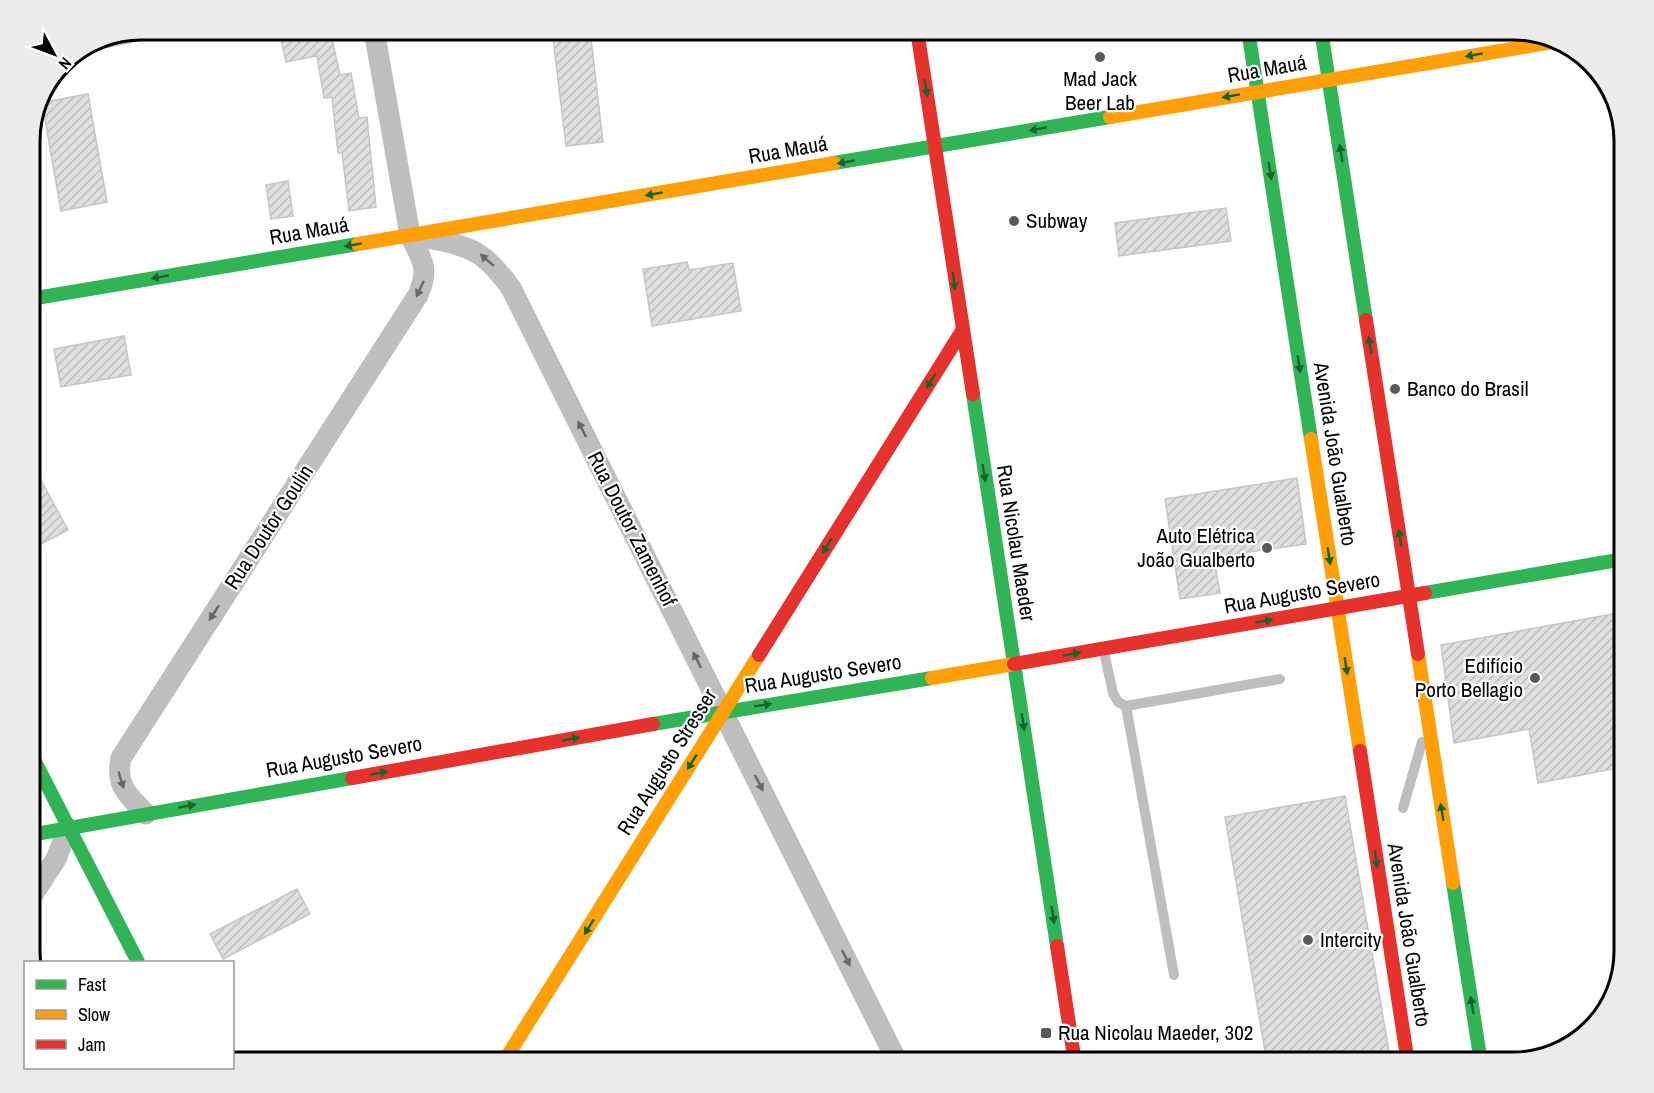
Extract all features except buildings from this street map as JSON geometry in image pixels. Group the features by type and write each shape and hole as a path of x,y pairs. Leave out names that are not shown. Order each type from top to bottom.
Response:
{"main road":[{"name":"Rua Nicolau Maeder","path":"918,40 1074,1052"},
{"name":"Avenida João Gualberto","path":"1250,40 1406,1052"},
{"path":"1324,40 1479,1052"},
{"name":"Rua Mauá","path":"41,297 1539,44"},
{"name":"Rua Augusto Stresser","path":"510,1052 962,332"},
{"name":"Rua Augusto Severo","path":"41,833 723,712 1614,561"},
{"path":"41,774 137,961"}],"street":[{"path":"376,40 410,235"},
{"name":"Rua Doutor Zamenhof","path":"410,235 458,243 480,254 498,270 511,288 893,1052"},
{"name":"Rua Doutor Goulin","path":"146,814 127,794 121,783 118,770 121,758 418,296 425,280 425,266 410,235"},
{"path":"41,879 56,859 68,828"}],"lane":[{"path":"1103,649 1113,693 1118,702 1126,706 1280,679"},
{"path":"1126,706 1174,975"},
{"path":"1403,808 1428,720"}],"traffic: fast":[{"path":"1250,40 1311,439"},
{"path":"1323,40 1366,320"},
{"path":"834,163 1110,117"},
{"path":"41,297 358,244"},
{"path":"973,394 1057,946"},
{"path":"1425,593 1614,561"},
{"path":"653,724 932,678"},
{"path":"41,773 137,961"},
{"path":"41,833 352,778"},
{"path":"1453,883 1479,1052"}],"traffic: slow":[{"path":"1110,117 1539,44"},
{"path":"358,244 834,163"},
{"path":"1311,439 1360,751"},
{"path":"1418,654 1453,883"},
{"path":"510,1052 759,655"},
{"path":"932,678 1014,664"}],"traffic: jam":[{"path":"919,40 973,394"},
{"path":"1366,320 1418,654"},
{"path":"759,655 962,331"},
{"path":"1014,664 1425,593"},
{"path":"352,778 653,724"},
{"path":"1360,751 1406,1052"},
{"path":"1057,946 1073,1052"}],"place":[{"name":"Mad Jack Beer Lab","path":"1100,57"},
{"name":"Subway","path":"1014,221"},
{"name":"Banco do Brasil","path":"1395,389"},
{"name":"Auto Elétrica João Gualberto","path":"1267,548"},
{"name":"Edifício Porto Bellagio","path":"1535,678"},
{"name":"Intercity","path":"1308,940"},
{"name":"Rua Nicolau Maeder, 302","path":"1046,1033"}]}
